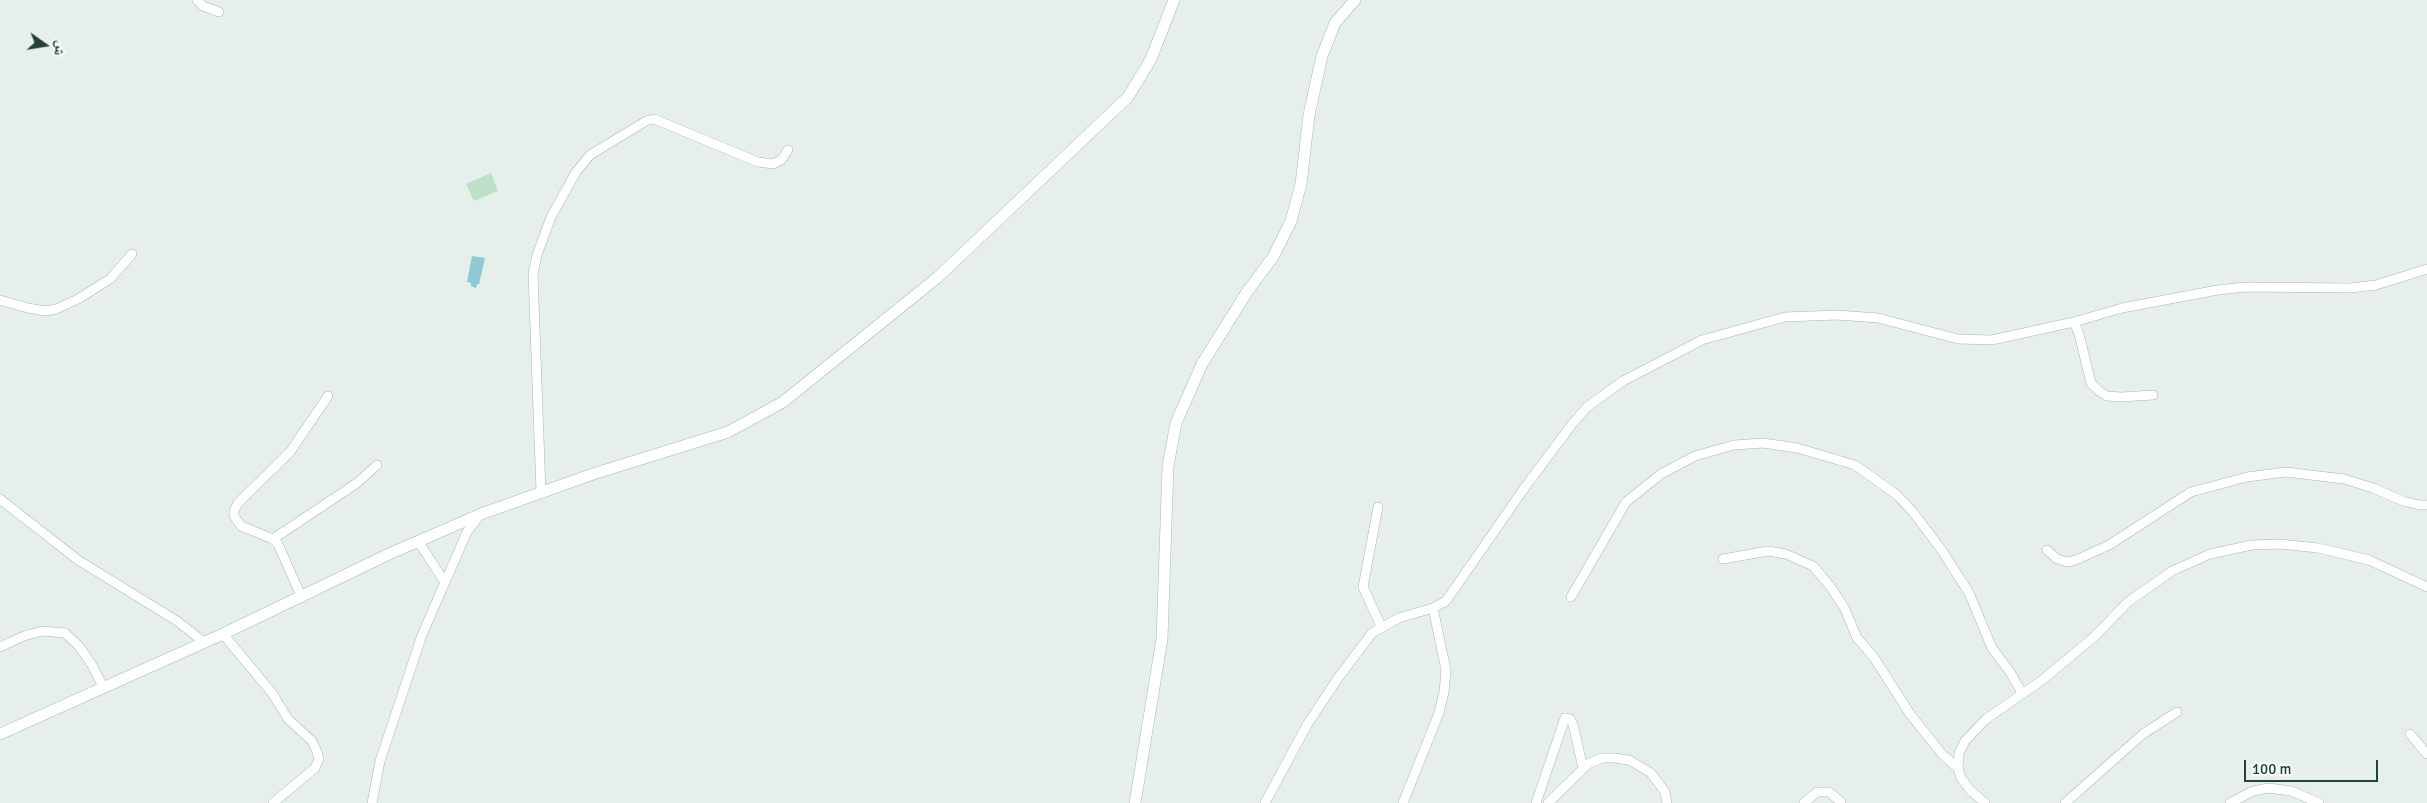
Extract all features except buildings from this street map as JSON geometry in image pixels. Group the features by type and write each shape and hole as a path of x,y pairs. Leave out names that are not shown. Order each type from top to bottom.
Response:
{"street":[{"path":"197,0 204,6 219,12"},
{"path":"0,734 302,598 418,541 481,514 541,492 728,432 783,402 938,277 1128,97 1151,59 1174,0"},
{"path":"1135,803 1162,639 1168,466 1176,423 1202,364 1247,292 1273,257 1292,221 1301,184 1309,115 1322,56 1335,23 1355,0"},
{"path":"541,492 537,425 538,366 533,274 537,255 551,217 576,172 590,156 646,121 654,119 758,162 774,164 781,160 788,150"},
{"path":"0,300 45,311 56,309 78,299 110,279 132,254"},
{"path":"1265,803 1307,726 1361,646 1381,626 1446,602 1523,490 1587,407 1623,382 1702,340 1749,326 1805,316 1837,315 1878,318 1943,335 1972,340 1992,340 2074,322 2122,308 2218,290 2245,287 2351,288 2376,285 2427,269"},
{"path":"2074,322 2079,334 2091,383 2099,391 2108,396 2121,397 2153,395"},
{"path":"302,598 282,551 273,539 240,526 234,516 234,511 238,503 290,452 328,396"},
{"path":"1571,597 1626,502 1661,474 1695,456 1734,445 1763,444 1797,448 1855,465 1897,495 1912,511 1941,549 1969,593 1992,648 2010,672 2022,694"},
{"path":"273,539 357,483 377,464"},
{"path":"2047,550 2057,559 2067,562 2076,560 2109,545 2191,492 2247,477 2286,472 2344,479 2373,488 2403,501 2427,505"},
{"path":"0,499 78,560 177,621 204,642"},
{"path":"1378,507 1363,587 1381,626"},
{"path":"372,803 375,782 422,635 466,532 481,514"},
{"path":"418,541 444,581"},
{"path":"1985,803 1970,790 1961,778 1958,768 1959,753 1965,741 1986,719 2040,681 2094,636 2128,602 2172,571 2210,554 2252,545 2280,544 2318,548 2369,560 2427,588"},
{"path":"1723,559 1768,551 1786,554 1813,566 1830,586 1845,609 1857,638 1873,656 1910,714 1942,754 1958,768"},
{"path":"1403,803 1439,713 1444,692 1446,670 1434,608"},
{"path":"0,647 24,636 42,631 64,633 79,646 92,665 103,687"},
{"path":"223,634 272,693 288,719 312,741 317,752 318,759 314,768 274,803"},
{"path":"2066,803 2143,734 2176,712"},
{"path":"1536,803 1565,718 1570,719 1573,724 1583,768"},
{"path":"2410,734 2427,754"},
{"path":"1548,803 1583,768 1602,758 1629,760 1652,773 1665,792 1667,803"},
{"path":"2230,803 2253,791 2268,788 2291,791 2319,803"},
{"path":"1804,803 1817,792 1829,792 1841,802"}],"green space":[{"path":"491,173 498,191 474,201 466,184"}],"water":[{"path":"472,256 485,258 479,284 477,284 476,288 467,282"}]}
